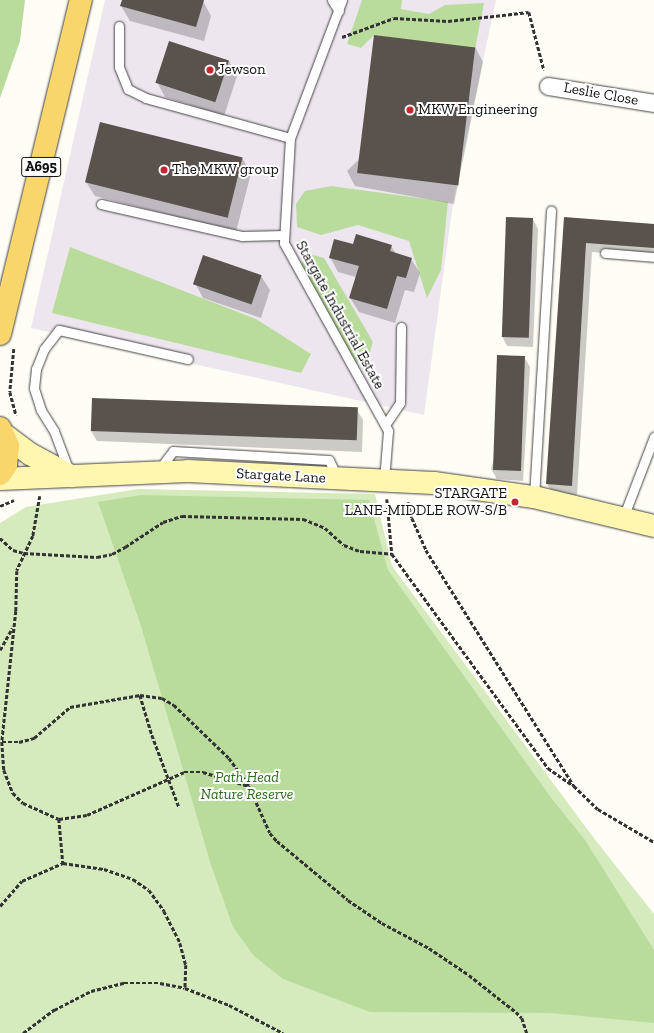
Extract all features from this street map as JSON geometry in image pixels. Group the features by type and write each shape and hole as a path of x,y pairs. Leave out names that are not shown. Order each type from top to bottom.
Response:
{"main road":[{"name":"A695","path":"0,334 81,0"},
{"path":"0,474 8,455 3,432"}],"street":[{"name":"Leslie Close","path":"548,86 654,103"},
{"path":"3,432 30,454 71,476"},
{"name":"Stargate Lane","path":"0,479 42,479 158,471 434,483 534,497 654,526"}],"lane":[{"path":"332,0 339,11"},
{"name":"Stargate Industrial Estate","path":"342,0 290,138 284,243 388,431 394,482"},
{"path":"119,26 119,67 128,89 146,98 290,138"},
{"path":"101,204 242,236 284,235"},
{"path":"534,497 551,211"},
{"path":"605,253 654,257"},
{"path":"385,425 400,403 400,327"},
{"path":"71,476 54,431 41,410 34,388 36,369 44,349 59,330 188,359"},
{"path":"623,518 654,437"}],"path":[{"path":"327,42 394,18 448,21 529,12 548,86"},
{"path":"394,482 392,554 548,768 574,786 598,809 654,842"},
{"path":"394,482 426,550 574,786"},
{"path":"40,496 38,521 17,571 2,742 4,770 13,793 24,803 59,819 87,815 167,778 184,772 203,772 249,786"},
{"path":"0,538 13,550 24,553 78,557 112,554 163,522 182,516 202,515 303,519 325,528 344,545 360,551 392,554"},
{"path":"0,650 13,626"},
{"path":"2,742 19,742 34,738 70,707 140,694 162,698 174,705 229,758 249,786 270,833 277,841 354,903 470,975 522,1018 527,1033"},
{"path":"140,694 167,778 180,808"},
{"path":"59,819 63,863"},
{"path":"0,906 22,881 63,863 104,869 133,879 148,890 164,911 180,943 186,965 185,988"},
{"path":"23,1033 54,1010 91,991 124,983 160,983 185,988 229,1005 283,1033"}],"shaded area":[{"path":"105,0 496,0 454,196 424,415 31,328"}],"green space":[{"path":"0,0 25,0 20,41 0,98"},
{"path":"362,0 402,0 401,9 429,14 445,5 484,3 475,49 374,35 361,48 347,44"},
{"path":"331,186 448,202 441,270 427,298 409,241 358,225 321,235 297,227 296,204 305,191"},
{"path":"70,247 256,319 311,354 301,373 52,313"},
{"path":"309,254 324,258 373,342 368,359 355,363 300,265"},
{"name":"Path Head Nature Reserve","path":"138,489 375,494 392,566 593,837 654,914 654,1033 0,1033 0,523 26,507"},
{"name":"Path Head Nature Reserve","path":"141,495 369,500 388,570 552,799 585,840 654,950 654,1023 551,1013 370,1012 283,979 254,956 233,927 211,865 141,626 98,502"}],"building":[{"path":"122,0 204,0 196,27 120,6"},
{"name":"MKW Engineering","path":"374,35 475,47 458,185 357,173"},
{"path":"169,41 229,60 215,102 155,83"},
{"name":"The MKW group","path":"100,122 243,158 228,218 85,182"},
{"path":"506,217 533,218 529,338 502,337"},
{"path":"564,217 654,224 654,248 586,243 572,486 546,484"},
{"path":"356,234 392,245 390,251 412,258 406,278 397,276 387,309 349,298 359,266 329,258 334,239 353,244"},
{"path":"203,255 262,275 252,304 193,284"},
{"path":"497,355 525,356 521,471 493,470"},
{"path":"92,398 358,407 357,440 91,431"}],"place":[{"name":"Jewson","path":"210,70"},
{"name":"MKW Engineering","path":"410,110"},
{"name":"The MKW group","path":"164,170"},
{"name":"STARGATE LANE-MIDDLE ROW-S/B","path":"515,502"}]}
